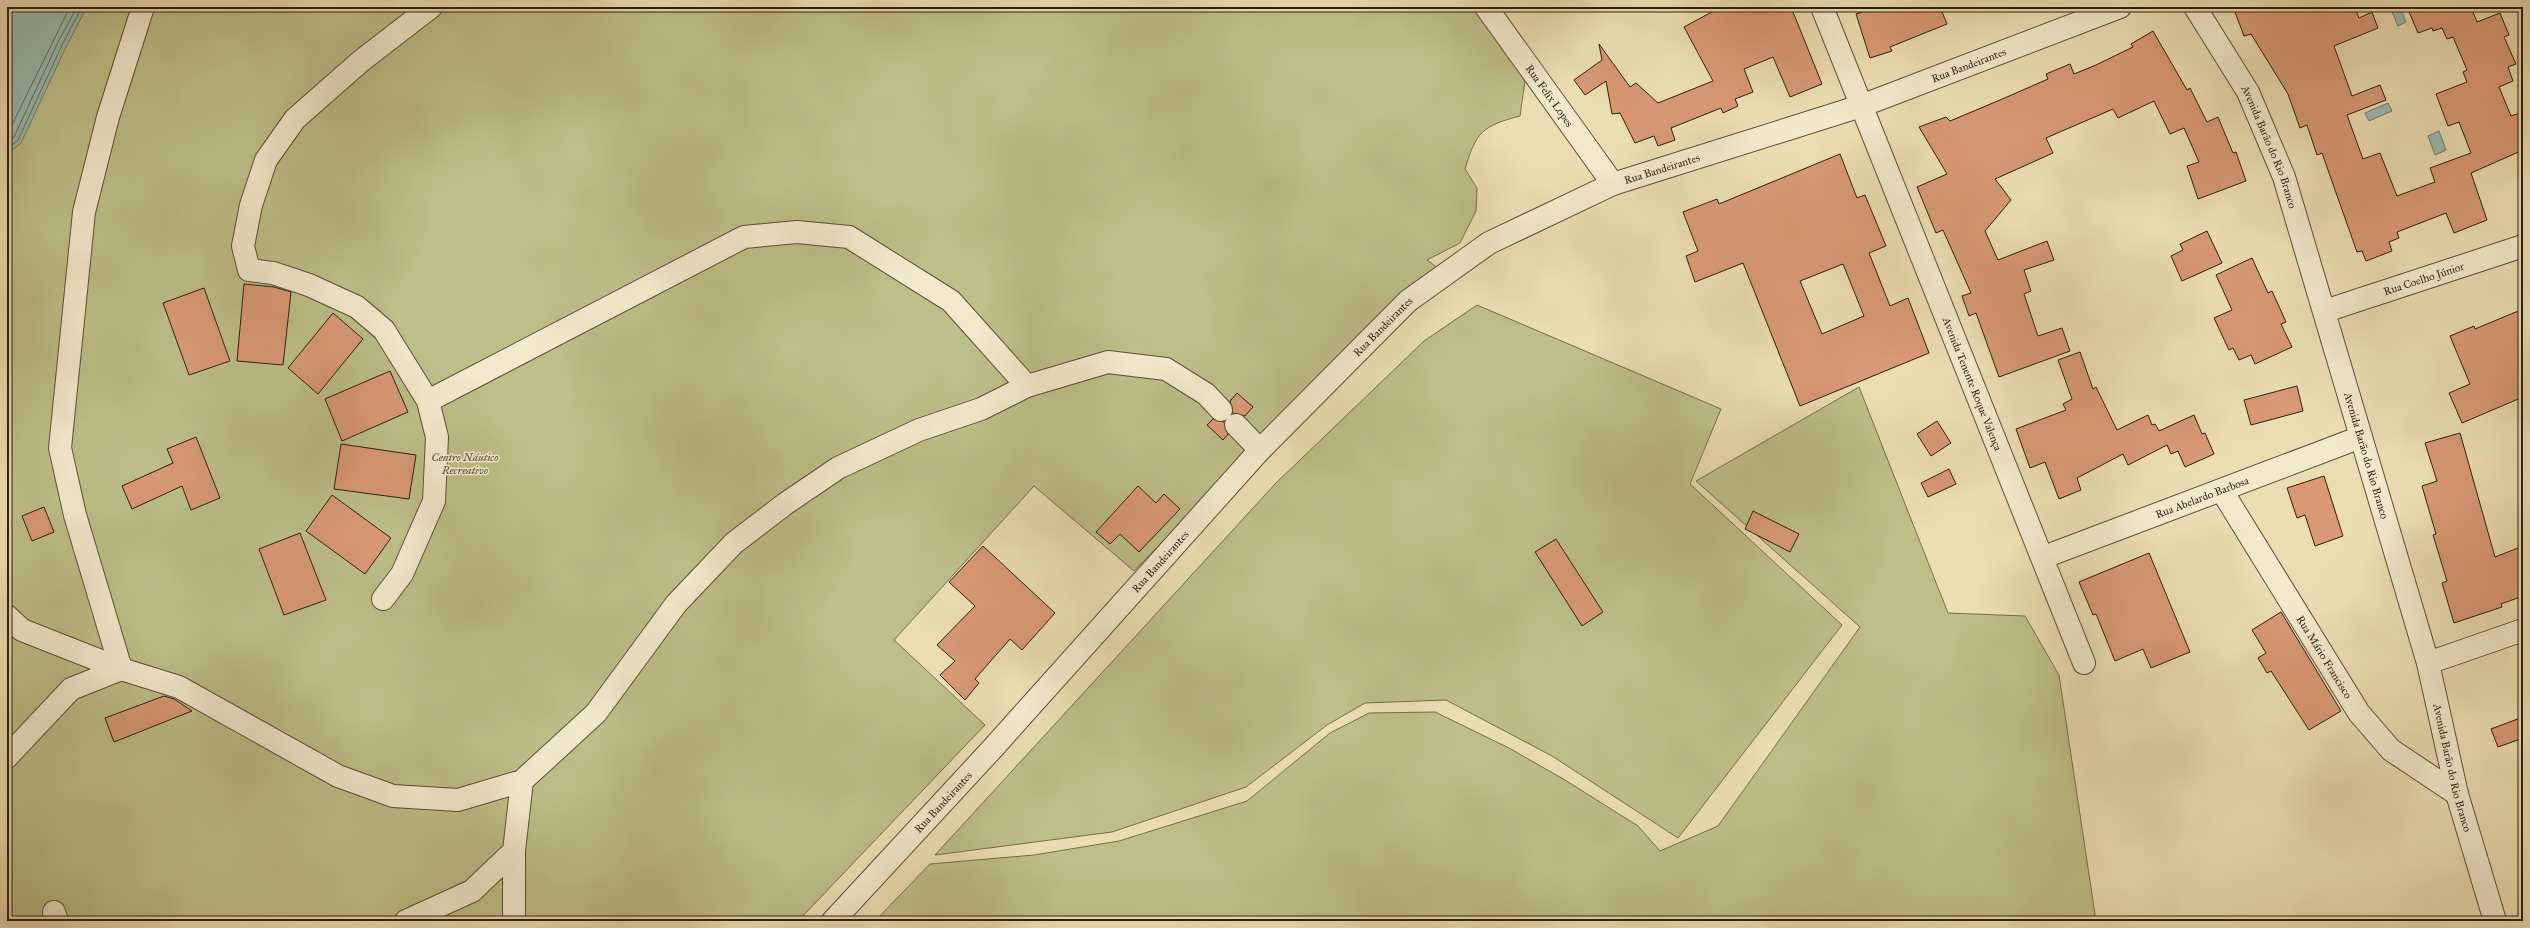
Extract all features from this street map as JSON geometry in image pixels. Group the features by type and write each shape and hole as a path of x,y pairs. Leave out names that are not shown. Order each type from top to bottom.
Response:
{"street":[{"path":"121,669 75,515 60,448 84,212 108,117 143,7"},
{"path":"383,599 402,574 434,501 437,438 428,401 384,330 357,307 280,275 249,270 243,246 251,205 266,160 296,119 360,61 431,7"},
{"name":"Rua Felix Lopes","path":"1486,7 1613,184"},
{"name":"Avenida Tenente Roque Valença","path":"1822,7 1860,106 2044,557 2084,663"},
{"name":"Rua Bandeirantes","path":"833,921 993,748 1260,450 1408,301 1489,243 1613,184 1860,106 2120,7"},
{"name":"Avenida Barão do Rio Branco","path":"2195,7 2248,92 2284,177 2325,311 2428,664 2457,794 2495,921"},
{"path":"428,401 744,237 797,232 849,237 951,301 1027,386"},
{"name":"Rua Coelho Júnior","path":"2325,311 2523,246"},
{"path":"7,616 22,630 121,669 179,687 338,776 393,796 458,800 522,780 596,713 676,604 734,543 785,504 838,468 920,430 981,409 1027,386 1108,362 1166,369 1206,394 1260,450"},
{"name":"Rua Abelardo Barbosa","path":"2044,557 2361,438"},
{"name":"Rua Mário Francisco","path":"2222,490 2359,713 2391,750 2457,794"},
{"path":"2428,664 2523,630"},
{"path":"7,757 71,689 121,669"},
{"path":"514,912 514,851 522,780"},
{"path":"406,921 472,891 514,851"}],"green space":[{"name":"Centro Náutico Recreativo","path":"7,7 1479,7 1525,81 1520,116 1489,127 1482,132 1473,147 1465,169 1477,188 1476,211 1460,243 1427,260 1438,268 1345,353 1134,571 1034,486 894,640 985,725 798,921 7,921"},
{"path":"1477,305 1721,409 1690,484 1842,625 1678,838 1552,756 1446,700 1365,703 1327,725 1246,787 1112,832 935,855 1276,483 1424,341"},
{"path":"1859,387 1948,613 2025,616 2059,675 2096,921 875,921 930,864 1034,855 1119,841 1247,801 1330,733 1369,713 1435,712 1509,748 1565,780 1638,826 1660,851 1718,826 1860,627 1696,481"}],"water":[{"path":"7,7 87,7 67,45 21,143 7,154"},
{"path":"2390,7 2400,7 2406,22 2398,26"},
{"path":"2388,103 2392,111 2369,121 2365,113"},
{"path":"2439,131 2446,150 2435,155 2428,136"}],"building":[{"path":"1721,7 1791,7 1822,84 1790,97 1773,57 1744,69 1753,92 1735,99 1738,106 1723,113 1721,108 1671,128 1675,140 1658,146 1654,136 1635,143 1620,113 1612,114 1606,81 1585,95 1574,80 1602,60 1599,44 1630,87 1636,83 1658,103 1713,81 1684,27"},
{"path":"1876,7 1940,7 1947,24 1890,47 1892,51 1870,58 1856,14"},
{"path":"2233,7 2355,7 2359,18 2372,12 2378,28 2334,46 2352,96 2380,85 2386,100 2347,115 2363,159 2380,153 2397,196 2435,182 2430,168 2471,153 2459,122 2448,126 2436,94 2467,82 2463,72 2467,70 2453,37 2447,39 2442,28 2433,31 2432,28 2418,33 2407,7 2471,7 2477,22 2500,13 2509,35 2504,37 2516,64 2508,67 2513,81 2499,87 2511,116 2523,112 2523,150 2471,173 2487,220 2454,233 2446,213 2397,232 2399,238 2389,242 2392,251 2366,261 2362,251 2357,252 2322,153 2317,155 2307,125 2300,128 2288,94 2251,34 2244,36"},
{"path":"2153,31 2187,90 2190,88 2207,122 2218,117 2233,153 2236,152 2246,181 2198,199 2187,166 2199,162 2184,128 2170,134 2154,101 2118,118 2113,109 2046,138 2053,153 1995,179 2011,200 1985,231 1998,260 2047,241 2054,260 2024,270 2031,291 2024,294 2038,336 2062,328 2070,351 1999,377 1976,313 1969,316 1962,296 1971,293 1943,230 1936,233 1917,187 1947,174 1919,127 1946,117 1950,121 2048,79 2046,74 2070,64 2074,74 2096,65 2133,47 2131,44"},
{"path":"1840,154 1857,198 1865,195 1886,246 1869,253 1890,306 1908,298 1929,353 1800,406 1743,263 1695,282 1686,256 1698,251 1683,212 1717,199 1719,204","holes":["1843,264 1864,316 1822,334 1800,281"]},
{"path":"2207,231 2222,263 2182,281 2171,256 2183,250 2180,244"},
{"path":"2252,258 2268,293 2272,291 2286,322 2281,324 2292,347 2255,364 2251,355 2239,360 2233,348 2229,350 2214,318 2232,310 2216,275"},
{"path":"244,284 274,287 291,292 283,365 237,361"},
{"path":"204,288 230,361 189,375 163,303"},
{"path":"2523,309 2523,397 2462,423 2449,393 2470,384 2450,336 2474,326 2475,329"},
{"path":"333,313 363,339 318,394 288,368"},
{"path":"2080,352 2093,389 2096,387 2117,430 2148,415 2152,425 2155,424 2159,431 2194,415 2202,434 2205,433 2214,454 2185,467 2178,451 2171,454 2167,445 2128,465 2123,454 2077,478 2081,490 2059,499 2045,462 2030,468 2016,429 2066,410 2063,404 2072,399 2058,360"},
{"path":"390,371 408,412 342,441 325,399"},
{"path":"2297,386 2303,411 2251,425 2244,400"},
{"path":"1237,393 1253,407 1245,416 1233,413 1230,401"},
{"path":"1213,419 1224,422 1228,434 1223,440 1207,425"},
{"path":"1937,421 1951,443 1931,456 1917,434"},
{"path":"2460,433 2495,557 2523,546 2523,596 2501,604 2502,607 2454,623 2442,583 2447,581 2433,535 2436,534 2422,486 2437,481 2425,443"},
{"path":"196,437 220,498 191,510 182,486 132,509 122,486 173,463 167,449"},
{"path":"341,444 416,455 409,499 334,489"},
{"path":"1949,469 1956,484 1928,497 1921,483"},
{"path":"2324,476 2343,536 2315,546 2305,515 2297,518 2287,488"},
{"path":"1138,486 1156,503 1164,494 1180,509 1139,552 1120,534 1110,544 1096,532"},
{"path":"332,495 391,538 365,574 306,531"},
{"path":"44,507 54,532 32,541 22,516"},
{"path":"1753,511 1799,534 1790,552 1745,529"},
{"path":"300,533 326,600 284,615 259,549"},
{"path":"1556,539 1603,612 1582,626 1535,552"},
{"path":"983,546 1055,613 1022,650 1010,639 975,679 979,683 965,700 940,675 955,661 937,645 975,606 949,582"},
{"path":"2149,553 2190,652 2151,668 2143,649 2115,661 2096,614 2093,615 2079,582"},
{"path":"2281,612 2341,711 2309,730 2271,671 2267,673 2258,658 2266,653 2252,630"},
{"path":"164,696 174,699 192,711 114,742 105,718"},
{"path":"2523,717 2523,738 2498,747 2491,729"}]}
